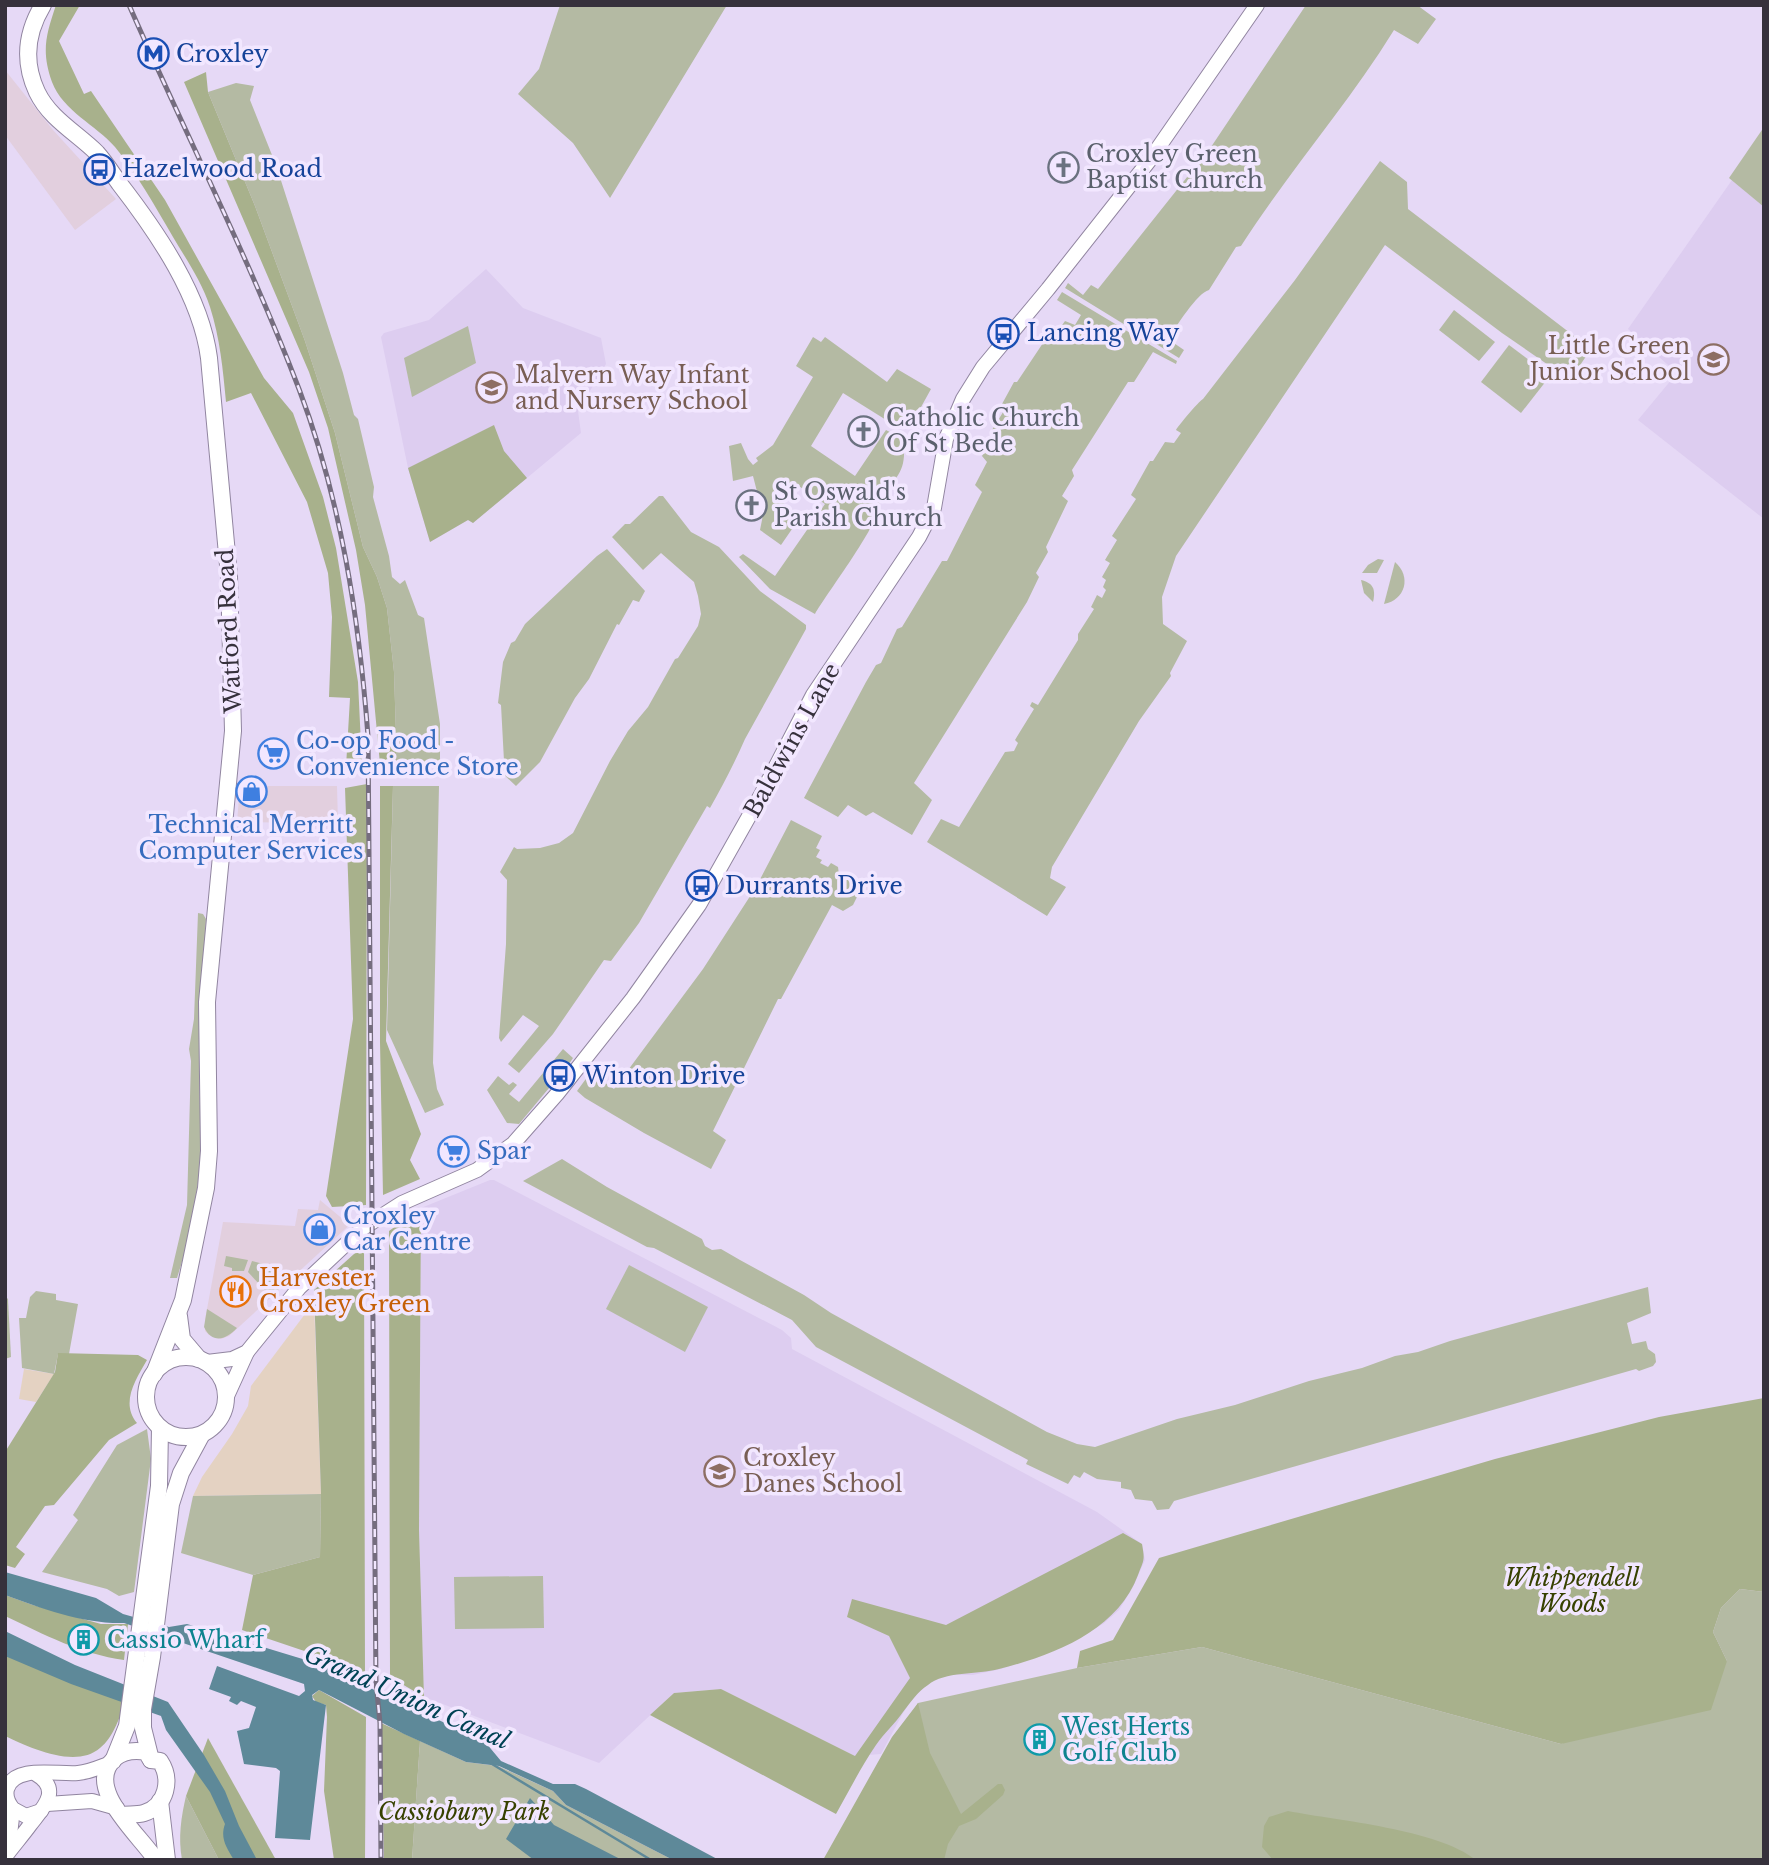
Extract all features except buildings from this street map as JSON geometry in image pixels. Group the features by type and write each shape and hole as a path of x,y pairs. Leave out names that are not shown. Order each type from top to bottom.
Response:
{"main road":[{"name":"Watford Road","path":"43,5 33,26 27,51 38,93 56,118 96,153 148,222 197,309 207,340 211,371 229,576 233,731 207,1002 209,1151 206,1188 197,1239 178,1314 154,1374"},
{"path":"157,1558 178,1482 201,1436 217,1424 222,1416 226,1396 220,1376 182,1339 178,1314"},
{"path":"201,1436 183,1436 160,1428 149,1413 146,1401 148,1386 164,1363 173,1359 203,1361"},
{"path":"156,1860 105,1790 106,1772 136,1707 145,1650 157,1558 160,1428"},
{"path":"136,1707 151,1760"},
{"path":"112,1762 125,1752 134,1751 146,1752 151,1760"},
{"path":"119,1812 146,1812 160,1801 167,1789 167,1775 160,1761 151,1760"},
{"path":"160,1801 167,1860"}],"street":[{"name":"Baldwins Lane","path":"226,1396 247,1352 299,1288 363,1228 402,1203 477,1170 513,1144 557,1094 633,998 699,905 813,695 919,537 934,508 946,439 969,388 982,367 1048,289 1149,161 1257,5"},
{"path":"203,1361 232,1359 247,1352"},
{"path":"112,1762 81,1773 18,1775 8,1785 7,1799 13,1809 26,1815 44,1807 92,1801 119,1812"},
{"path":"7,1855 44,1807 49,1792 47,1785 36,1774"},
{"path":"7,1855 13,1809"}],"shaded area":[{"path":"5,70 53,130 116,199 75,230 5,135"},
{"name":"Little Green Junior School","path":"1732,180 1764,207 1764,519 1638,420 1677,373 1628,329"},
{"name":"Malvern Way Infant and Nursery School","path":"486,269 523,308 601,338 606,364 578,411 581,433 473,523 468,520 430,542 408,468 381,337 384,333 429,320"},
{"path":"240,786 337,786 338,823 237,822"},
{"name":"Croxley Danes School","path":"490,1180 782,1330 791,1338 792,1349 1097,1512 1142,1544 1145,1560 1119,1610 1103,1624 1052,1651 1001,1669 973,1675 945,1675 929,1683 913,1698 881,1754 855,1756 721,1689 674,1693 599,1763 424,1697 419,1530 421,1208"},
{"path":"320,1200 345,1221 356,1219 229,1336 221,1339 209,1335 205,1331 205,1320 223,1222 295,1226 298,1209 318,1210"},
{"path":"314,1302 321,1494 193,1496 202,1477 248,1406 251,1386"},
{"path":"24,1369 54,1374 36,1402 19,1399"}],"green space":[{"path":"56,5 80,5 59,41 84,94 91,91 165,200 264,378 293,413 323,497 336,548 358,682 362,765 346,767 350,698 329,697 332,617 328,573 307,502 251,393 226,402 219,342 207,298 153,202 115,147 72,110 57,92 52,82 46,52 47,34"},
{"path":"560,5 727,5 610,198 573,143 518,94 539,69"},
{"path":"1306,5 1417,5 1436,19 1418,44 1394,30 1241,246 1236,247 1209,290 1204,292 1181,319 1168,339 1184,350 1179,358 1065,288 1068,283 1083,295 1091,285 1098,289 1211,147"},
{"path":"206,72 208,92 255,206 305,341 335,433 363,547 387,608 394,672 397,765 380,764 365,605 356,550 328,428 309,372 184,82"},
{"path":"236,83 254,86 250,100 276,165 354,415 358,419 392,577 400,584 405,580 418,615 424,618 440,724 440,764 397,765 394,672 387,608 363,547 335,433 305,341 255,206 208,92"},
{"path":"1764,127 1764,207 1729,178"},
{"path":"1380,161 1407,182 1408,209 1591,349 1570,380 1502,333 1385,245 1176,556 1162,597 1163,624 1187,641 1170,673 1171,676 1139,721 1052,867 1050,878 1066,887 1047,916 927,842 941,819 959,827 1005,752 1014,751 1018,743 1015,740 1034,709 1030,706 1032,702 1038,705 1078,640 1078,634 1094,609 1091,607 1097,595 1102,598 1106,590 1103,587 1106,580 1102,577 1110,563 1105,560 1117,540 1112,536 1136,499 1131,495 1150,461 1153,461 1165,442 1174,443 1181,433 1176,430 1178,427 1203,399 1295,280"},
{"path":"1062,292 1177,361 1176,364 1153,352 1134,382 1128,382 1072,470 1074,476 1062,496 1068,501 1046,547 1048,552 1036,573 1039,577 1027,602 914,783 932,800 912,835 873,812 866,816 848,805 838,817 804,798 866,682 876,665 881,663 897,629 902,627 942,561 947,561 982,492 975,485 987,462 982,456 994,435 992,430 1005,409 1002,404 1014,382 1017,382 1045,340 1051,341 1065,321 1075,325 1081,315 1057,300"},
{"path":"1454,310 1495,342 1479,361 1439,330"},
{"path":"468,326 476,363 412,397 404,358"},
{"path":"813,337 821,342 825,337 887,382 897,369 931,389 910,427 891,423 843,393 811,446 855,476 886,430 903,439 904,451 899,474 880,502 872,525 815,614 770,589 739,557 743,554 775,576 825,504 793,482 780,501 801,516 781,545 760,530 763,515 753,476 733,481 729,446 741,443 753,465 758,461 756,458 773,445 813,377 796,366"},
{"path":"1509,345 1550,376 1521,413 1481,382"},
{"path":"494,425 504,451 527,478 473,523 468,520 430,542 408,468"},
{"path":"659,496 663,496 691,532 719,547 760,591 806,625 806,629 710,808 707,806 639,923 611,961 604,960 553,1034 519,1073 508,1064 539,1026 523,1015 501,1042 499,1038 506,944 507,880 500,872 514,847 540,848 559,843 573,833 610,761 628,731 648,707 675,659 698,626 701,614 694,582 661,553 643,570 612,537"},
{"path":"607,549 645,591 639,602 633,600 619,625 617,624 589,679 575,698 540,762 516,786 500,771 504,761 501,705 498,703 503,662 511,643 525,624"},
{"path":"1378,559 1384,560 1377,573 1362,573 1368,565"},
{"path":"1395,562 1403,574 1404,587 1397,598 1384,604"},
{"path":"1361,580 1373,587 1373,602 1364,593"},
{"path":"367,784 366,1205 332,1207 326,1196 353,1019 345,788"},
{"path":"380,786 393,786 386,1041 421,1134 410,1160 420,1179 383,1195 380,1042"},
{"path":"393,786 439,786 433,1063 437,1089 444,1105 425,1113 387,1030"},
{"path":"791,820 822,836 816,848 820,850 816,857 822,860 820,863 828,867 831,863 838,867 839,875 862,887 853,905 843,911 832,905 781,999 778,999 713,1131 726,1140 711,1169 644,1133 577,1091 588,1076 598,1078 614,1089 703,969 756,887"},
{"path":"198,913 203,914 206,919 199,1056 201,1163 190,1236 177,1278 170,1278 187,1205 191,1061 189,1049 194,1019"},
{"path":"563,1049 573,1058 569,1064 519,1124 507,1123 487,1090 498,1076 509,1085 513,1082 517,1085 509,1094 519,1102"},
{"path":"562,1159 702,1239 705,1246 712,1250 721,1249 1047,1432 1077,1444 1095,1447 1177,1419 1235,1405 1395,1356 1418,1352 1648,1287 1651,1313 1627,1323 1632,1344 1646,1341 1648,1349 1655,1354 1656,1362 1653,1366 1639,1371 1636,1369 1174,1501 1169,1509 1157,1510 1152,1501 1135,1499 1131,1490 1121,1488 1121,1482 1097,1479 1084,1472 1080,1478 1074,1475 1068,1484 1026,1464 1028,1460 816,1347 792,1320 523,1181"},
{"path":"421,1208 419,1530 424,1697 390,1677 389,1231"},
{"path":"364,1245 365,1675 331,1660 242,1630 253,1575 320,1557 321,1494 314,1290"},
{"path":"226,1256 248,1260 244,1271 232,1271 232,1268 224,1266"},
{"path":"252,1261 267,1265 285,1283 271,1297 248,1272"},
{"path":"629,1265 708,1307 685,1352 606,1309"},
{"path":"36,1291 56,1294 56,1300 78,1304 69,1354 58,1354 54,1374 22,1368 19,1318 26,1318 30,1297"},
{"path":"5,1296 8,1299 11,1357 5,1359"},
{"path":"207,1309 237,1328 224,1337 211,1336 204,1327"},
{"path":"58,1353 138,1355 147,1360 130,1399 132,1415 137,1423 109,1440 54,1505 45,1506 16,1547 25,1554 15,1568 5,1565 5,1452 55,1372"},
{"name":"Whippendell Woods","path":"1764,1398 1764,1592 1740,1589 1721,1608 1713,1632 1727,1661 1711,1710 1561,1744 1202,1647 1077,1668 1080,1651 1113,1640 1159,1558 1495,1459 1659,1417"},
{"path":"147,1429 151,1459 134,1592 119,1596 107,1589 42,1572 78,1520 73,1515 117,1445"},
{"path":"321,1494 320,1557 253,1575 181,1553 193,1496"},
{"path":"1123,1533 1142,1544 1143,1560 1128,1595 1115,1611 1099,1626 1062,1648 999,1669 943,1677 924,1688 882,1736 836,1814 650,1715 674,1693 721,1689 855,1756 910,1678 889,1636 847,1617 852,1599 946,1625"},
{"path":"543,1576 544,1628 455,1629 454,1577"},
{"name":"West Herts Golf Club","path":"1740,1589 1764,1592 1764,1860 826,1860 918,1703 1077,1668 1202,1647 1561,1744 1727,1661 1713,1632 1721,1608"},
{"path":"5,1595 101,1624 128,1624 124,1660 78,1648 5,1616"},
{"path":"5,1654 127,1699 105,1743 90,1754 66,1757 40,1751 5,1736"},
{"path":"319,1690 366,1717 365,1860 334,1860 324,1791 326,1705 316,1702 312,1696"},
{"path":"918,1703 930,1753 961,1814 998,1784 1002,1784 1005,1790 1003,1795 976,1819 959,1826 948,1844 944,1860 823,1860 892,1737"},
{"path":"381,1723 420,1741 412,1860 384,1860"},
{"path":"208,1738 276,1860 219,1860 186,1796"},
{"name":"Cassiobury Park","path":"420,1741 466,1762 498,1766 553,1791 566,1805 673,1860 412,1860"},
{"path":"186,1796 219,1860 182,1860 180,1843"},
{"path":"1288,1811 1413,1834 1459,1849 1476,1860 1273,1860 1262,1847 1264,1826 1269,1817"}],"water":[{"path":"5,1572 96,1598 123,1614 169,1627 187,1624 319,1664 477,1738 486,1743 501,1761 553,1784 575,1784 719,1860 673,1860 566,1805 553,1791 499,1766 466,1762 404,1734 319,1690 312,1695 313,1700 326,1705 310,1840 275,1838 280,1771 276,1768 244,1764 237,1731 249,1728 256,1707 241,1701 237,1705 229,1701 231,1697 209,1689 217,1666 299,1696 305,1691 304,1684 124,1623 78,1618 5,1595"},
{"path":"5,1631 75,1665 168,1702 225,1791 257,1860 234,1860 226,1847 225,1824 210,1792 166,1730 161,1716 71,1684 5,1656"},
{"path":"530,1798 554,1825 622,1860 534,1860 506,1839"}],"waterway":[{"name":"Grand Union Canal","path":"492,1764 651,1860"}],"railway":[{"path":"129,5 238,244 299,389 314,431 337,516 359,648 368,736 376,1682 380,1723 381,1860"}],"place":[{"name":"Croxley","path":"153,54"},
{"name":"Croxley Green Baptist Church","path":"1063,167"},
{"name":"Hazelwood Road","path":"99,169"},
{"name":"Lancing Way","path":"1004,333"},
{"name":"Little Green Junior School","path":"1713,359"},
{"name":"Malvern Way Infant and Nursery School","path":"492,388"},
{"name":"Catholic Church Of St Bede","path":"863,431"},
{"name":"St Oswald's Parish Church","path":"751,505"},
{"name":"Co-op Food - Convenience Store","path":"273,754"},
{"name":"Technical Merritt Computer Services","path":"251,791"},
{"name":"Durrants Drive","path":"702,886"},
{"name":"Winton Drive","path":"560,1076"},
{"name":"Spar","path":"454,1151"},
{"name":"Croxley Car Centre","path":"320,1229"},
{"name":"Harvester Croxley Green","path":"236,1291"},
{"name":"Croxley Danes School","path":"720,1471"},
{"name":"Cassio Wharf","path":"84,1640"},
{"name":"West Herts Golf Club","path":"1039,1740"}]}
